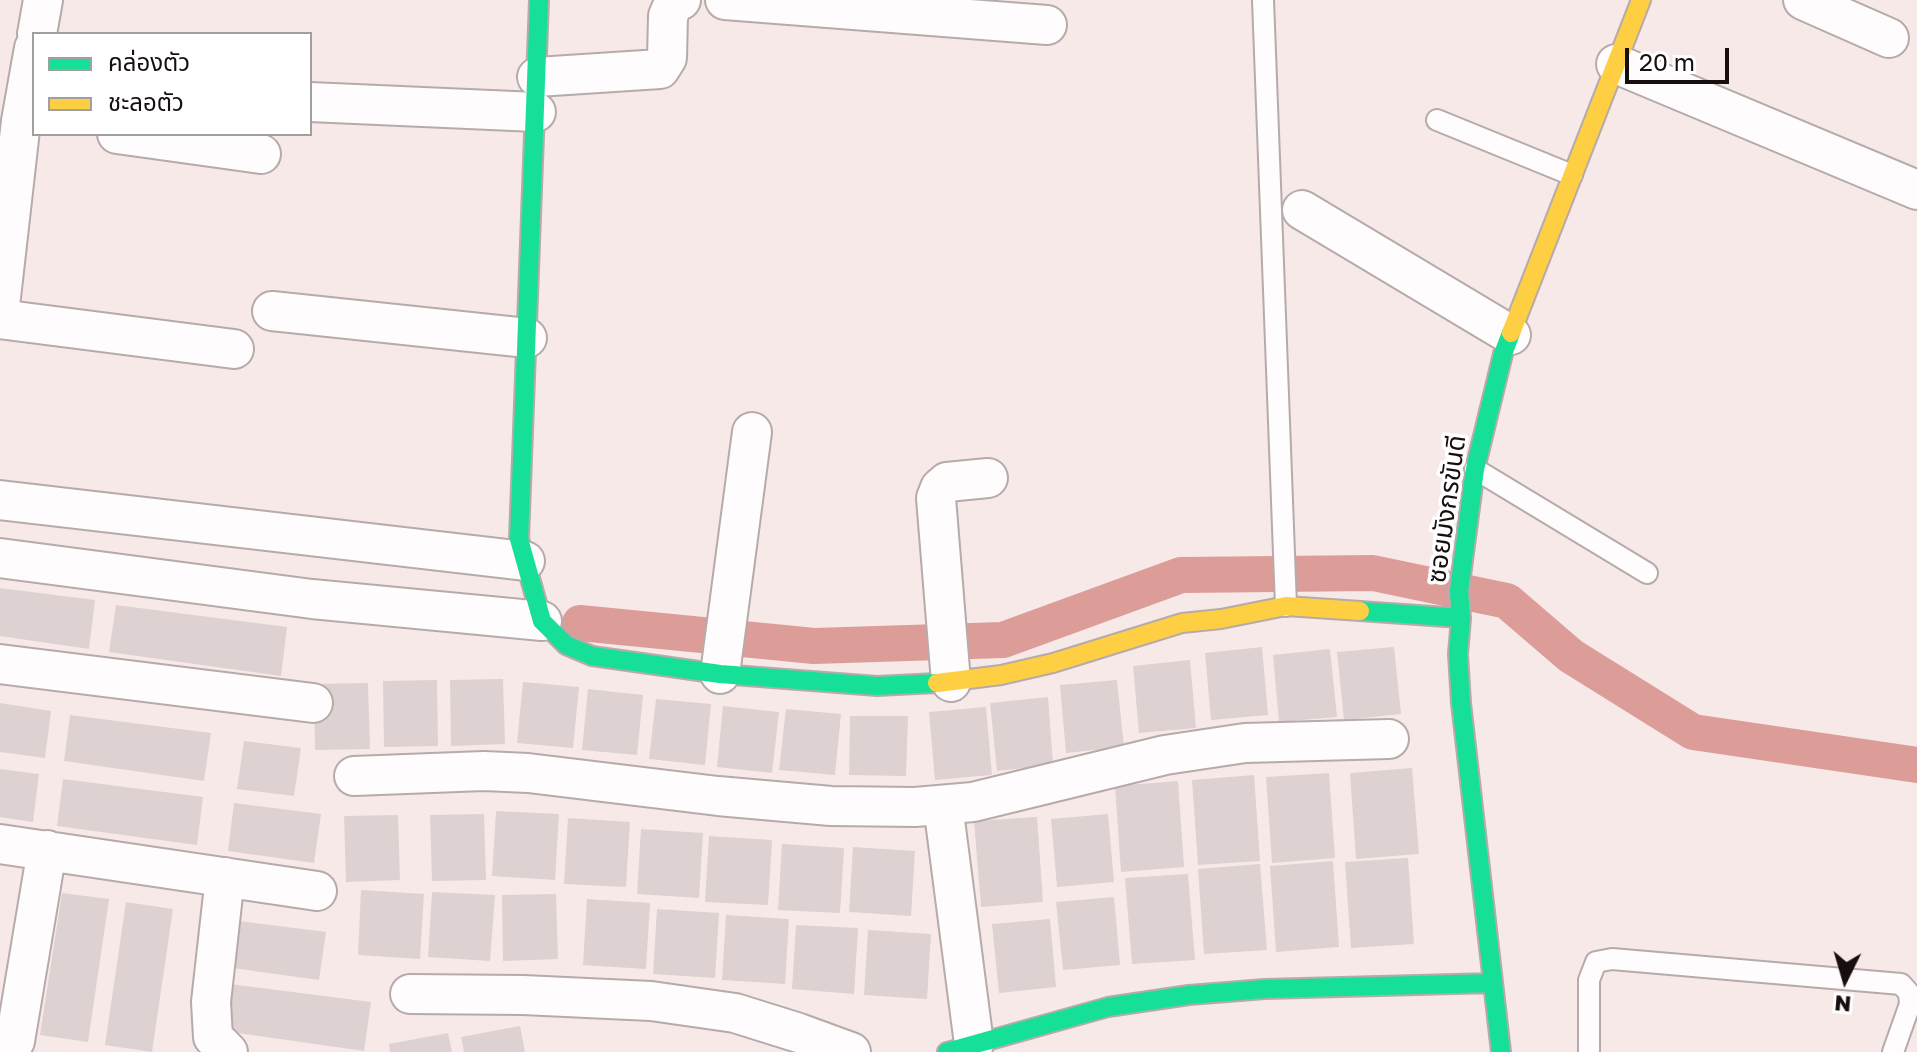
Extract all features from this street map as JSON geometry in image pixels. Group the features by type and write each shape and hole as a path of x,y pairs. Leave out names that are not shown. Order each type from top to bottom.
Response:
{"street":[{"path":"37,32 43,0"},
{"path":"539,0 519,539 542,621 566,645 592,656 720,674 877,686 951,682 1001,675 1053,663 1182,623 1286,606 1461,618"},
{"path":"312,102 536,95 660,69 667,58 668,16 674,2 681,0"},
{"path":"725,0 1047,25"},
{"name":"ซอยมังกรขันดี","path":"1501,1052 1458,654 1461,618 1459,591 1475,469 1503,354 1641,0"},
{"path":"1803,0 1889,38"},
{"path":"0,306 18,121 32,57"},
{"path":"1616,64 1917,190"},
{"path":"131,136 261,154"},
{"path":"1302,210 1511,335"},
{"path":"272,311 527,338"},
{"path":"0,319 234,349"},
{"path":"720,674 752,432"},
{"path":"951,682 936,498 947,482 988,478"},
{"path":"0,500 525,561"},
{"path":"0,558 312,599 542,621"},
{"path":"0,664 313,703"},
{"path":"354,776 484,771 528,773 831,806 915,807 973,802 1178,753 1245,743 1389,739"},
{"path":"943,805 961,1048 1108,1007 1189,995 1265,989 1493,983"},
{"path":"0,844 317,891"},
{"path":"14,1042 47,850"},
{"path":"225,877 211,1002 213,1037 228,1052"},
{"path":"410,994 523,995 665,1003 735,1013 851,1052"}],"lane":[{"path":"1263,0 1286,606"},
{"path":"1437,120 1572,175"},
{"path":"1475,469 1647,573"},
{"path":"1589,1052 1589,980 1596,962 1612,959 1901,984 1909,993 1910,1004 1893,1052"}],"building":[{"path":"0,588 95,600 89,649 0,636"},
{"path":"116,605 287,627 281,676 109,652"},
{"path":"1262,647 1268,715 1211,720 1205,653"},
{"path":"1394,647 1401,714 1344,720 1337,652"},
{"path":"1330,649 1337,717 1279,722 1273,655"},
{"path":"1190,660 1196,728 1139,733 1133,666"},
{"path":"503,679 505,744 451,746 450,680"},
{"path":"437,680 438,746 384,747 383,681"},
{"path":"1117,680 1124,747 1066,753 1060,685"},
{"path":"523,682 579,687 573,748 517,743"},
{"path":"368,683 370,749 315,750 314,684"},
{"path":"588,689 643,695 637,755 582,750"},
{"path":"1048,697 1053,765 997,771 990,703"},
{"path":"656,699 711,704 705,765 649,759"},
{"path":"0,703 51,711 45,758 0,752"},
{"path":"723,706 779,712 772,773 717,767"},
{"path":"986,707 992,775 935,780 929,712"},
{"path":"786,709 841,714 835,775 779,770"},
{"path":"70,715 211,733 204,781 64,761"},
{"path":"850,716 908,716 906,776 849,775"},
{"path":"244,741 301,748 294,796 237,789"},
{"path":"1412,768 1419,854 1356,859 1350,773"},
{"path":"0,769 39,774 33,822 0,817"},
{"path":"1329,773 1335,858 1272,863 1266,777"},
{"path":"1254,775 1260,861 1198,865 1192,780"},
{"path":"63,779 203,797 197,845 57,826"},
{"path":"1178,781 1184,867 1121,872 1115,786"},
{"path":"234,803 321,814 314,863 228,851"},
{"path":"496,811 559,814 555,880 492,876"},
{"path":"484,814 486,880 432,881 430,815"},
{"path":"1108,814 1114,882 1057,887 1051,819"},
{"path":"398,815 400,880 346,882 344,816"},
{"path":"1037,817 1043,902 981,907 974,821"},
{"path":"568,818 630,822 626,887 564,884"},
{"path":"641,829 703,833 699,898 637,894"},
{"path":"709,836 772,840 768,905 705,902"},
{"path":"782,844 844,848 840,913 778,910"},
{"path":"853,847 915,851 911,916 849,912"},
{"path":"1408,858 1414,944 1351,948 1345,862"},
{"path":"1333,861 1339,947 1276,952 1270,866"},
{"path":"1260,864 1267,950 1204,954 1198,869"},
{"path":"1188,874 1195,960 1132,964 1125,878"},
{"path":"361,890 424,894 420,959 358,955"},
{"path":"432,892 495,895 490,961 428,957"},
{"path":"62,893 109,899 88,1042 40,1035"},
{"path":"556,894 558,959 503,961 502,895"},
{"path":"1114,897 1120,965 1063,970 1056,902"},
{"path":"587,899 650,903 646,969 583,965"},
{"path":"126,902 173,909 152,1052 105,1045"},
{"path":"657,909 719,913 715,978 653,974"},
{"path":"726,915 789,919 785,984 722,980"},
{"path":"1050,919 1056,987 999,993 992,924"},
{"path":"239,921 326,932 319,980 232,968"},
{"path":"796,925 858,928 854,994 792,989"},
{"path":"868,930 931,934 927,999 864,995"},
{"path":"230,984 371,1002 364,1051 224,1031"},
{"path":"520,1026 525,1052 464,1052 461,1037"},
{"path":"448,1033 452,1052 390,1052 389,1044"}],"waterway":[{"path":"580,623 814,646 1003,640 1181,575 1373,573 1507,601 1571,656 1693,732 1917,765"}],"traffic: fast":[{"path":"539,0 519,539 542,621 566,645 592,656 720,674 877,686 937,683"},
{"path":"1501,1052 1458,654 1461,618 1459,591 1475,469 1511,333"},
{"path":"1360,611 1461,618"},
{"path":"947,1052 1108,1007 1189,995 1265,989 1493,983"}],"traffic: slow":[{"path":"1511,333 1641,0"},
{"path":"937,683 1001,675 1053,663 1182,623 1286,606 1360,611"}]}
